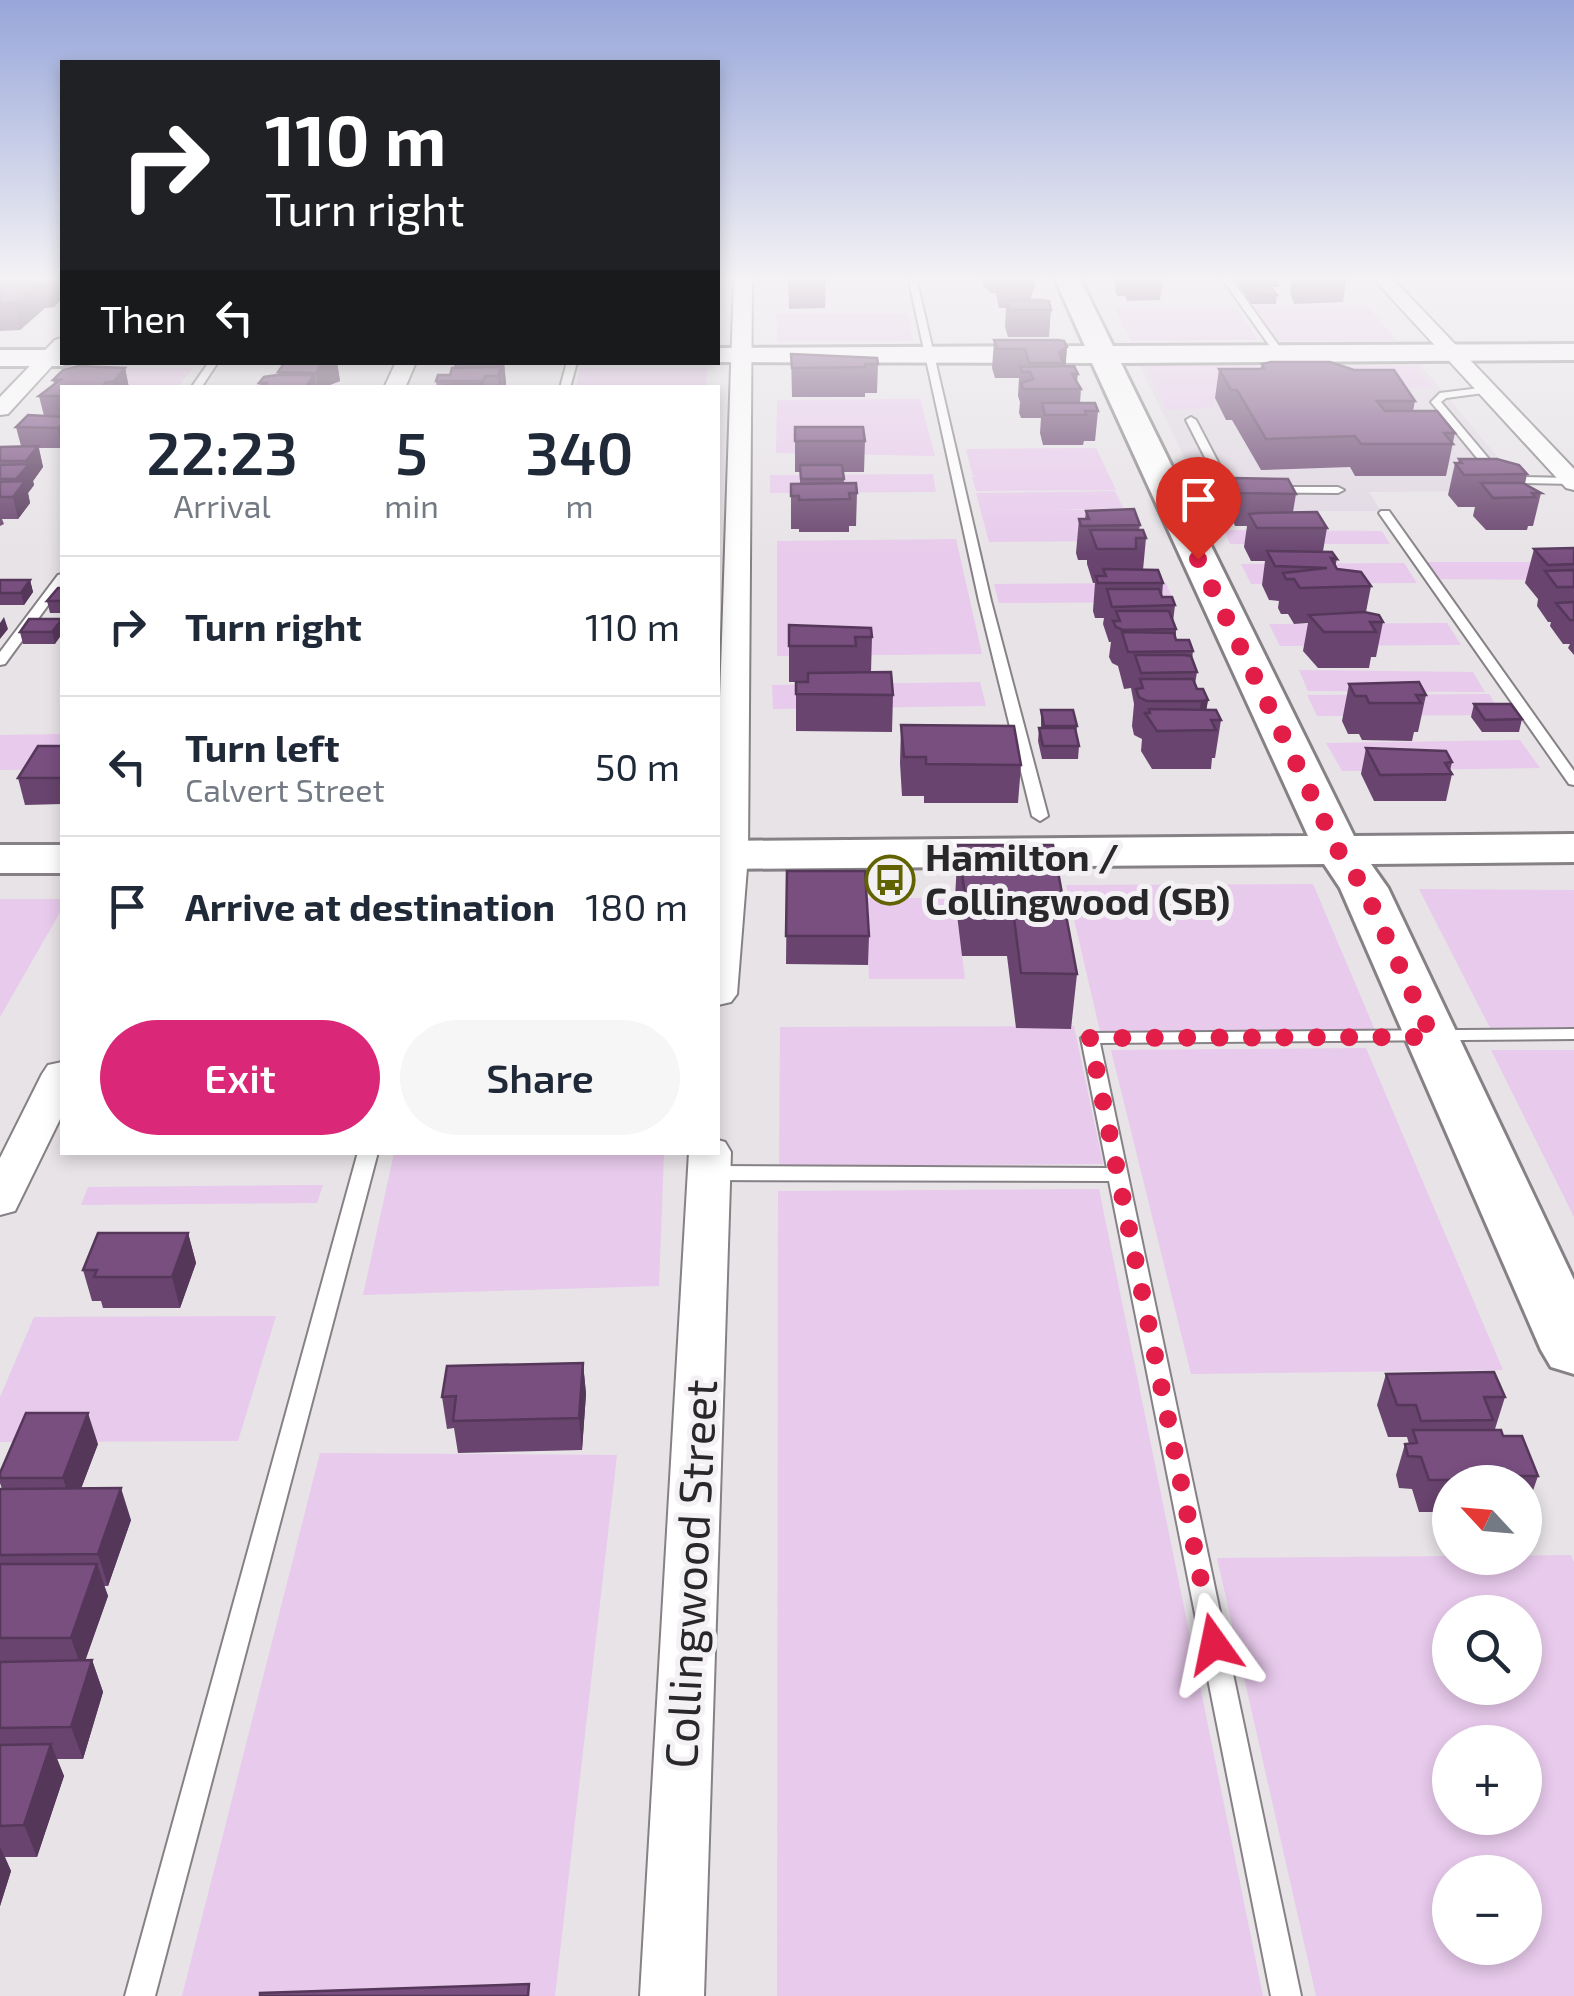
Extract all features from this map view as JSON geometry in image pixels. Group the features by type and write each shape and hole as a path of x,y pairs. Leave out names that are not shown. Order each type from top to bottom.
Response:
{"street":[{"path":"0,409 40,370"},
{"path":"720,948 729,370"},
{"path":"1110,370 1338,850 1364,888 1574,1350"},
{"path":"1470,370 1573,482"},
{"path":"724,855 1574,848"},
{"path":"0,859 60,858"},
{"path":"0,1202 60,1078"},
{"name":"Collingwood Street","path":"672,1996 710,1163"}],"lane":[{"path":"932,370 1040,816"},
{"path":"1488,390 1443,395 1436,402 1495,473 1524,480 1573,482"},
{"path":"1191,420 1226,490"},
{"path":"1165,490 1338,490"},
{"path":"1385,512 1574,781"},
{"path":"0,661 60,581"},
{"path":"1286,1996 1090,1038 1574,1034"},
{"path":"140,1996 367,1155"},
{"path":"710,1163 1118,1175"}],"shaded area":[{"path":"70,370 191,370 180,385 55,386"},
{"path":"580,370 707,370 706,385 576,385"},
{"path":"1142,370 1425,370 1526,491 1369,492 1381,511 1211,511"},
{"path":"1147,370 1419,370 1433,387 1213,399 1215,407 1167,410"},
{"path":"920,399 935,456 776,453 777,400"},
{"path":"1096,448 1116,490 976,491 972,477 981,476 973,476 966,449"},
{"path":"933,474 936,492 770,493 770,475"},
{"path":"1115,491 1123,508 1053,510 1124,510 1137,541 989,542 976,493"},
{"path":"1224,530 1382,531 1390,544 1230,544"},
{"path":"956,539 982,654 777,656 777,541"},
{"path":"1423,562 1574,562 1574,580 1434,579"},
{"path":"1404,563 1417,583 1251,584 1241,564"},
{"path":"1166,583 1174,602 999,603 994,584"},
{"path":"1447,623 1461,645 1280,646 1269,624"},
{"path":"1299,670 1473,672 1485,692 1308,691"},
{"path":"980,682 986,706 773,709 772,685"},
{"path":"1489,694 1502,715 1317,716 1307,695"},
{"path":"60,734 60,769 0,770 0,735"},
{"path":"1520,740 1540,768 1342,771 1326,743"},
{"path":"1313,884 1375,1030 1100,1031 1066,885"},
{"path":"1419,889 1574,890 1574,1027 1490,1028"},
{"path":"865,898 955,898 965,979 869,979"},
{"path":"0,899 60,899 60,912 0,1017"},
{"path":"1074,1026 1103,1164 779,1166 780,1027"},
{"path":"1366,1048 1503,1370 1191,1374 1111,1050"},
{"path":"1491,1050 1574,1050 1574,1217"},
{"path":"394,1155 664,1155 659,1286 363,1295"},
{"path":"323,1185 317,1203 81,1205 88,1187"},
{"path":"1099,1189 1263,1996 777,1996 778,1191"},
{"path":"276,1316 238,1441 0,1442 0,1397 34,1317"},
{"path":"320,1453 617,1455 555,1996 182,1996"},
{"path":"1542,1555 1571,1555 1574,1996 1316,1996 1217,1558 1432,1556 1432,1575 1542,1575"}],"building":[{"path":"63,370 123,370 113,382 104,385 60,385 60,396 39,396 60,380 53,380"},
{"path":"279,370 318,370 316,373"},
{"path":"451,370 500,370 498,376 485,376 483,381 436,381 438,375 450,375"},
{"path":"1076,370 1078,374 1072,374 1081,389 1023,389 1021,383 1033,379 1030,372 1022,372"},
{"path":"1220,370 1394,370 1415,401 1377,401 1385,411 1437,411 1455,433 1444,433 1453,444 1361,444 1355,436 1266,439 1237,390 1231,390"},
{"path":"314,375 307,385 259,383 264,377"},
{"path":"1042,403 1095,403 1098,411 1085,411 1086,415 1045,415"},
{"path":"28,415 60,417 58,428 16,427"},
{"path":"795,427 863,427 865,441 795,441"},
{"path":"38,446 26,461 0,461 0,447"},
{"path":"1459,459 1497,459 1519,465 1527,474 1464,475 1455,463 1462,463"},
{"path":"29,464 16,479 0,479 0,465"},
{"path":"800,465 842,465 844,479 801,479"},
{"path":"1233,478 1288,479 1296,494 1240,493"},
{"path":"25,481 13,497 0,497 0,482"},
{"path":"856,483 857,493 849,493 850,499 799,500 799,496 791,496 791,484"},
{"path":"1481,483 1523,483 1541,493 1532,493 1535,497 1493,498"},
{"path":"1134,509 1140,525 1081,526 1079,519 1089,519 1086,511"},
{"path":"1317,512 1327,528 1257,528 1249,514 1259,513"},
{"path":"1090,530 1143,530 1146,538 1136,538 1136,549 1097,549"},
{"path":"1574,548 1574,564 1548,565 1534,549"},
{"path":"1267,551 1332,552 1337,569 1361,572 1371,586 1300,588 1283,573 1327,568 1275,566"},
{"path":"1103,569 1158,570 1163,583 1098,583 1096,576 1106,576"},
{"path":"1574,570 1574,587 1557,587 1545,571"},
{"path":"0,580 30,580 21,593 0,593"},
{"path":"58,588 60,588 60,601 47,601"},
{"path":"1107,589 1159,589 1162,597 1172,597 1175,605 1112,607"},
{"path":"1574,602 1574,620 1570,620 1556,603"},
{"path":"1116,611 1169,611 1176,629 1123,630 1113,621 1120,621"},
{"path":"1309,615 1379,615 1383,622 1370,622 1376,632 1324,632"},
{"path":"29,619 60,619 52,632 20,632"},
{"path":"789,625 871,628 872,637 855,637 856,646 789,646"},
{"path":"1122,632 1174,633 1176,640 1189,640 1193,651 1128,652"},
{"path":"1135,655 1191,656 1197,672 1141,673"},
{"path":"891,672 893,695 796,694 796,682 808,682 808,673"},
{"path":"1140,679 1193,679 1208,700 1147,701 1139,697 1136,689 1143,688"},
{"path":"1419,682 1426,695 1416,695 1421,703 1369,703 1366,696 1355,696 1349,684"},
{"path":"1474,704 1511,704 1522,719 1485,720"},
{"path":"1149,709 1216,710 1221,720 1211,720 1216,730 1157,731 1145,713 1150,713"},
{"path":"1041,710 1073,710 1077,726 1044,726"},
{"path":"901,725 1014,726 1021,765 926,764 926,757 904,757"},
{"path":"1039,728 1075,728 1079,746 1043,746"},
{"path":"38,746 60,746 60,778 18,778"},
{"path":"1366,748 1446,751 1452,762 1445,763 1452,774 1380,775"},
{"path":"958,845 1053,845 1077,974 1021,973 1012,902 966,902"},
{"path":"787,871 865,871 869,936 786,936"},
{"path":"98,1233 188,1233 172,1277 94,1277 97,1270 83,1270"},
{"path":"583,1363 579,1418 453,1421 456,1396 442,1397 447,1366"},
{"path":"1494,1372 1505,1397 1484,1397 1493,1420 1421,1421 1416,1405 1397,1405 1386,1374"},
{"path":"26,1413 88,1413 63,1478 0,1478"},
{"path":"1413,1430 1501,1430 1503,1436 1522,1436 1534,1465 1432,1465 1429,1480 1421,1457 1408,1456 1405,1444 1417,1443"},
{"path":"121,1488 98,1554 0,1555 0,1489"},
{"path":"0,1564 97,1564 71,1638 0,1638"},
{"path":"92,1660 71,1727 0,1728 0,1662"},
{"path":"51,1744 24,1825 0,1826 0,1745"},
{"path":"529,1984 528,1996 260,1996 260,1993"}],"place":[{"name":"Hamilton / Collingwood (SB)","path":"890,880"}],"route":[{"path":"1198,559 1338,850 1364,888 1432,1037 1090,1038 1214,1644"}]}
